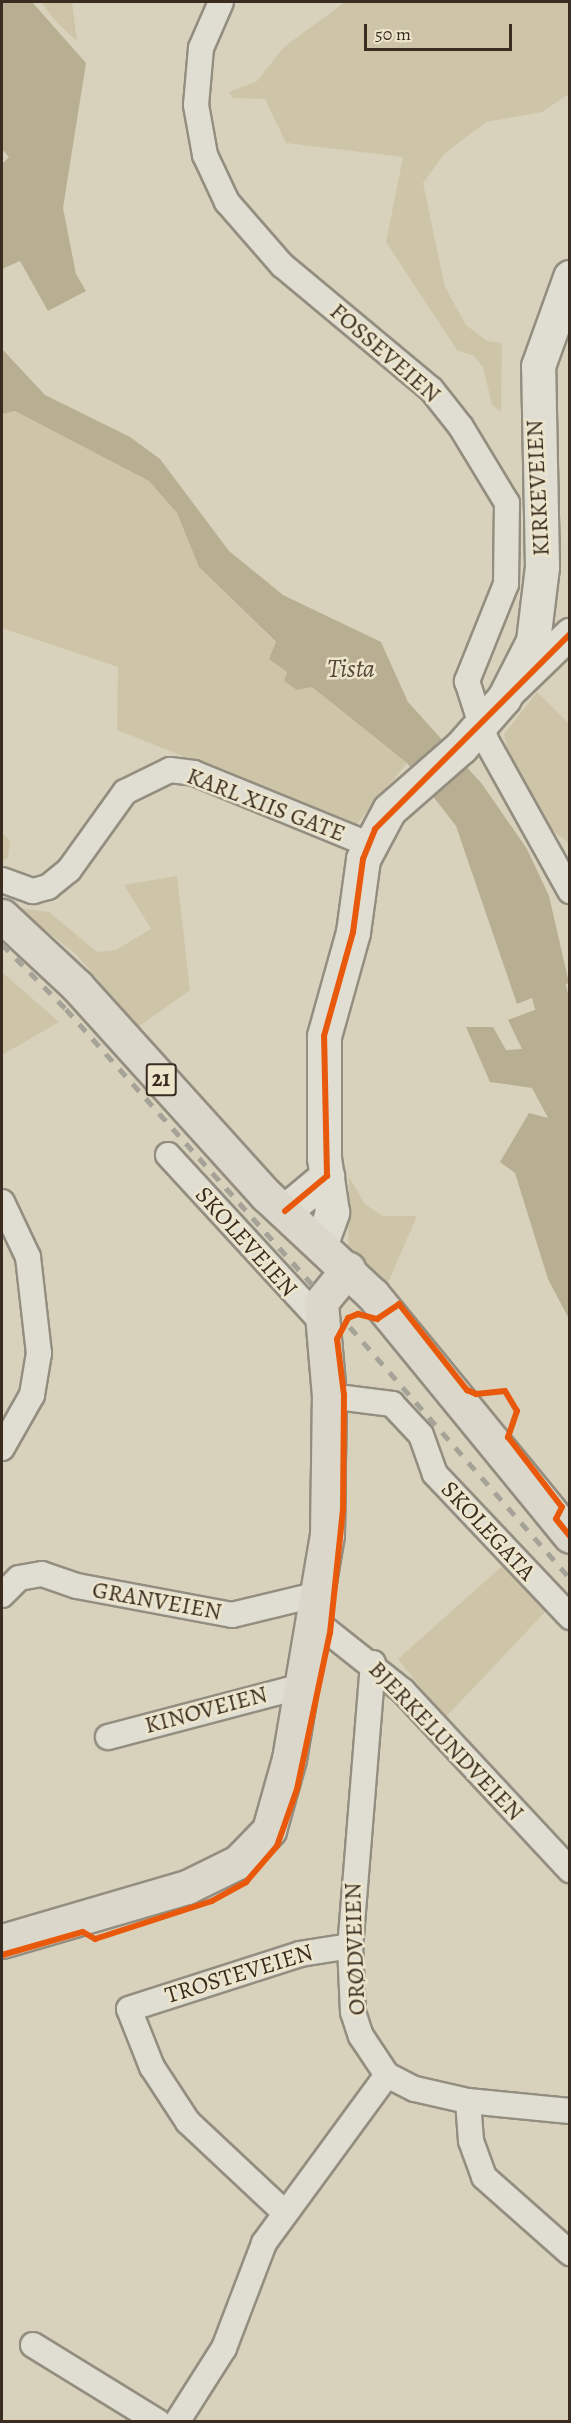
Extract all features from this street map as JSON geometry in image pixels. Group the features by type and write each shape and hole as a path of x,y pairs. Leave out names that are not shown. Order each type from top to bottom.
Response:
{"main road":[{"name":"KIRKEVEIEN","path":"368,844 389,810 471,737 504,698 533,641 541,598 537,366 570,277"},
{"path":"321,1243 332,1212 327,1176 324,1036 348,957 368,844"},
{"name":"21","path":"2,916 70,978 229,1157 357,1279 570,1536"},
{"path":"285,1211 327,1176"},
{"path":"2,1941 171,1893 227,1870 249,1854 275,1814 303,1686 317,1607 330,1498 326,1327 357,1279"}],"street":[{"name":"FOSSEVEIEN","path":"221,2 201,48 196,105 205,155 227,202 282,265 431,389 462,427 507,503 506,584 492,630 467,676 471,737 570,891"},
{"path":"504,698 570,634"},
{"name":"KARL XIIS GATE","path":"2,880 33,891 48,887 69,870 125,792 170,770 194,773 368,844"},
{"name":"SKOLEVEIEN","path":"168,1155 326,1327"},
{"path":"2,1202 28,1257 39,1353 32,1395 2,1448"},
{"name":"SKOLEGATA","path":"329,1396 392,1404 421,1436 435,1473 570,1617"},
{"name":"GRANVEIEN","path":"2,1595 19,1578 42,1574 77,1586 232,1615 317,1607"},
{"name":"BJERKELUNDVEIEN","path":"317,1607 570,1870"},
{"name":"ORØDVEIEN","path":"373,1664 350,1946 353,2012 369,2050 387,2075 415,2089 468,2101 570,2110"},
{"name":"KINOVEIEN","path":"108,1737 303,1686"},
{"name":"TROSTEVEIEN","path":"284,2212 188,2122 152,2067 129,2009 300,1954 350,1946"},
{"path":"177,2421 224,2348 248,2274 284,2212 387,2075"},
{"path":"468,2101 471,2141 484,2177 570,2253"},
{"path":"33,2345 158,2421"}],"shaded area":[{"path":"41,2 72,2 77,41 56,22"},
{"path":"345,2 569,2 569,94 542,112 486,122 444,154 423,183 445,287 466,325 487,341 502,343 501,412 492,405 483,367 474,356 457,350 386,242 403,157 286,143 265,99 233,98 229,92 257,81 284,47"},
{"path":"15,411 149,481 177,513 199,567 276,643 297,690 312,687 407,763 356,825 117,730 118,667 2,628 2,414"},
{"path":"537,692 569,724 569,843 550,829 509,755 504,734"},
{"path":"2,834 10,840 8,858 2,861"},
{"path":"177,876 190,990 138,1027 76,954 17,908 49,912 97,952 116,950 151,929 124,885"},
{"path":"2,972 59,1022 2,1055"},
{"path":"349,1177 365,1204 382,1216 417,1216 387,1285 348,1249"},
{"path":"501,1567 508,1567 547,1603 547,1610 445,1718 398,1659"}],"water":[{"path":"2,2 32,2 86,63 63,208 76,274 86,291 48,311 20,261 2,269 2,164 9,157 2,149"},
{"name":"Tista","path":"2,349 45,395 130,437 160,459 229,551 283,595 381,642 408,702 482,784 527,849 549,896 569,983 517,1004 456,826 407,763 312,687 297,690 284,681 287,672 269,659 276,642 199,567 177,513 149,481 15,411 2,414"},
{"path":"570,997 569,1319 548,1279 515,1173 500,1162 529,1113 548,1118 532,1088 490,1082 466,1027 493,1027 506,1050 522,1049 508,1020"}],"waterway":[{"path":"536,943 552,1003"}],"railway":[{"path":"2,944 66,1009 313,1285"},
{"path":"350,1327 570,1578"}],"cycle path":[{"path":"285,1211 327,1176 324,1036 353,932 363,859 375,829 570,634"},
{"path":"2,1955 83,1932 95,1939 212,1901 246,1882 277,1846 297,1789 330,1633 343,1510 344,1395 337,1339 348,1318 358,1314 377,1319 399,1304 467,1390 476,1394 505,1391 517,1411 508,1437 562,1507 556,1519 570,1536"}]}
